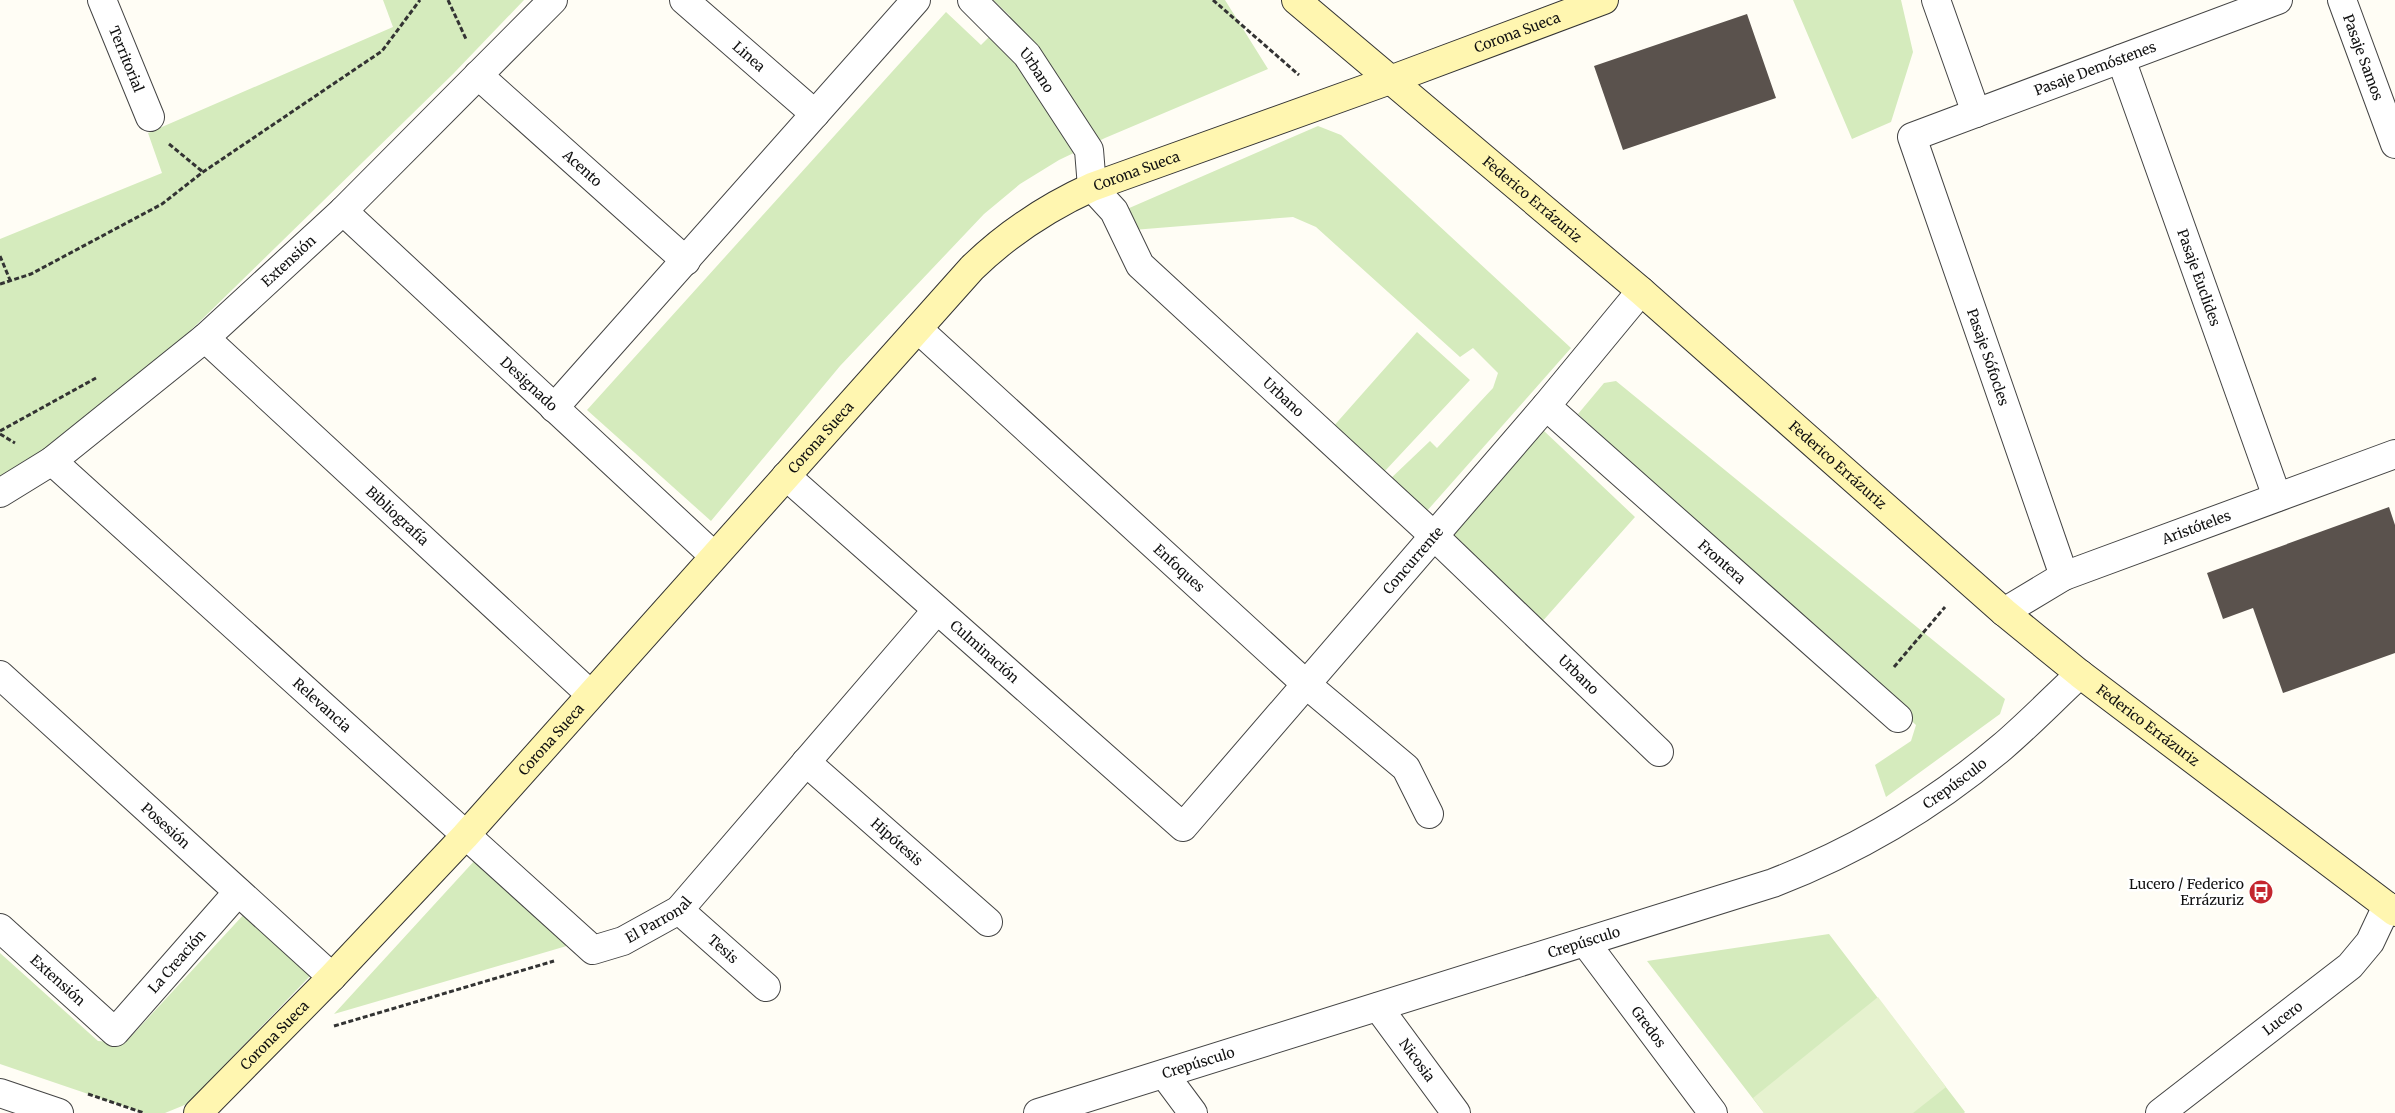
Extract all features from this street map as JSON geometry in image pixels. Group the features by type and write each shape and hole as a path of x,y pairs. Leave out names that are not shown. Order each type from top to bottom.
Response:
{"street":[{"name":"Territorial","path":"102,0 150,117"},
{"name":"Extensión","path":"0,493 52,461 205,338 343,210 553,0"},
{"name":"Linea","path":"684,0 815,114"},
{"path":"554,408 916,0"},
{"name":"Urbano","path":"972,0 1027,55 1089,150 1092,187 1114,211 1140,265 1433,535 1659,752"},
{"name":"Federico Errázuriz","path":"1296,0 1641,291 2004,612 2080,674 2391,909"},
{"name":"Corona Sueca","path":"202,1112 465,836 918,329 998,243 1028,220 1059,202 1092,187 1390,80 1604,0"},
{"path":"1936,0 1976,113"},
{"name":"Pasaje Demóstenes","path":"1912,137 2278,0"},
{"name":"Pasaje Samos","path":"2342,0 2395,144"},
{"name":"Pasaje Euclides","path":"2122,59 2277,497"},
{"name":"Acento","path":"478,75 686,261"},
{"name":"Pasaje Sófocles","path":"1912,137 2064,576"},
{"name":"Designado","path":"343,210 714,556"},
{"name":"Concurrente","path":"1183,827 1546,406 1641,291"},
{"name":"Enfoques","path":"918,329 1307,685 1406,768 1429,814"},
{"name":"Bibliografía","path":"205,338 590,694"},
{"name":"Frontera","path":"1546,406 1898,718"},
{"name":"Aristóteles","path":"2004,612 2064,576 2395,454"},
{"name":"Relevancia","path":"52,461 593,950"},
{"name":"Culminación","path":"786,476 1183,827"},
{"name":"El Parronal","path":"593,950 623,940 679,910 937,610"},
{"name":"Crepúsculo","path":"1038,1113 1773,883 1814,867 1854,848 1916,811 1962,780 2004,746 2080,674"},
{"name":"Posesión","path":"0,675 332,977"},
{"name":"Hipótesis","path":"806,762 988,922"},
{"name":"La Creación","path":"115,1032 238,892"},
{"name":"Lucero","path":"2160,1113 2350,966 2370,942 2391,909"},
{"name":"Tesis","path":"679,910 766,987"},
{"name":"Extensión","path":"0,928 115,1032"},
{"name":"Gredos","path":"1585,942 1713,1113"},
{"name":"Nicosia","path":"1378,1007 1456,1113"},
{"path":"1164,1074 1193,1113"},
{"path":"0,1093 58,1113"}],"path":[{"path":"0,284 31,274 162,204 203,172 382,51 420,0"},
{"path":"448,0 467,40"},
{"path":"1213,0 1329,102"},
{"path":"150,117 172,148 203,172"},
{"path":"0,256 10,280"},
{"path":"0,431 102,375"},
{"path":"1870,694 1968,580"},
{"path":"328,1028 593,950"}],"green space":[{"path":"383,0 524,0 453,74 188,333 54,446 0,478 0,239 162,173 148,133 393,27"},
{"path":"993,0 1225,0 1268,69 1105,138 1059,160 1020,184 984,214 840,366 711,521 587,410 946,12 981,45 1010,16"},
{"path":"1793,0 1901,0 1913,52 1891,122 1852,139"},
{"path":"1318,126 1341,135 1571,348 1426,512 1388,481 1430,441 1437,448 1493,388 1498,373 1473,348 1460,357 1316,227 1293,217 1133,230 1127,209"},
{"path":"1417,332 1470,380 1384,472 1332,428"},
{"path":"1616,381 2005,699 2000,714 1886,797 1875,765 1911,741 1916,725 1578,414 1604,383"},
{"path":"1543,430 1635,517 1541,623 1446,536"},
{"path":"476,859 570,945 334,1014"},
{"path":"246,912 312,974 187,1104 165,1113 144,1113 0,1064 0,953 98,1041 125,1043"},
{"path":"1829,934 1964,1113 1764,1113 1647,961"},
{"path":"1878,997 1946,1087 1913,1113 1764,1113 1753,1098"}],"building":[{"path":"1747,14 1776,98 1623,150 1594,66"},
{"path":"2389,507 2395,525 2395,653 2283,693 2253,608 2223,619 2207,573"}],"place":[{"name":"Lucero / Federico Errázuriz","path":"2261,892"}]}
